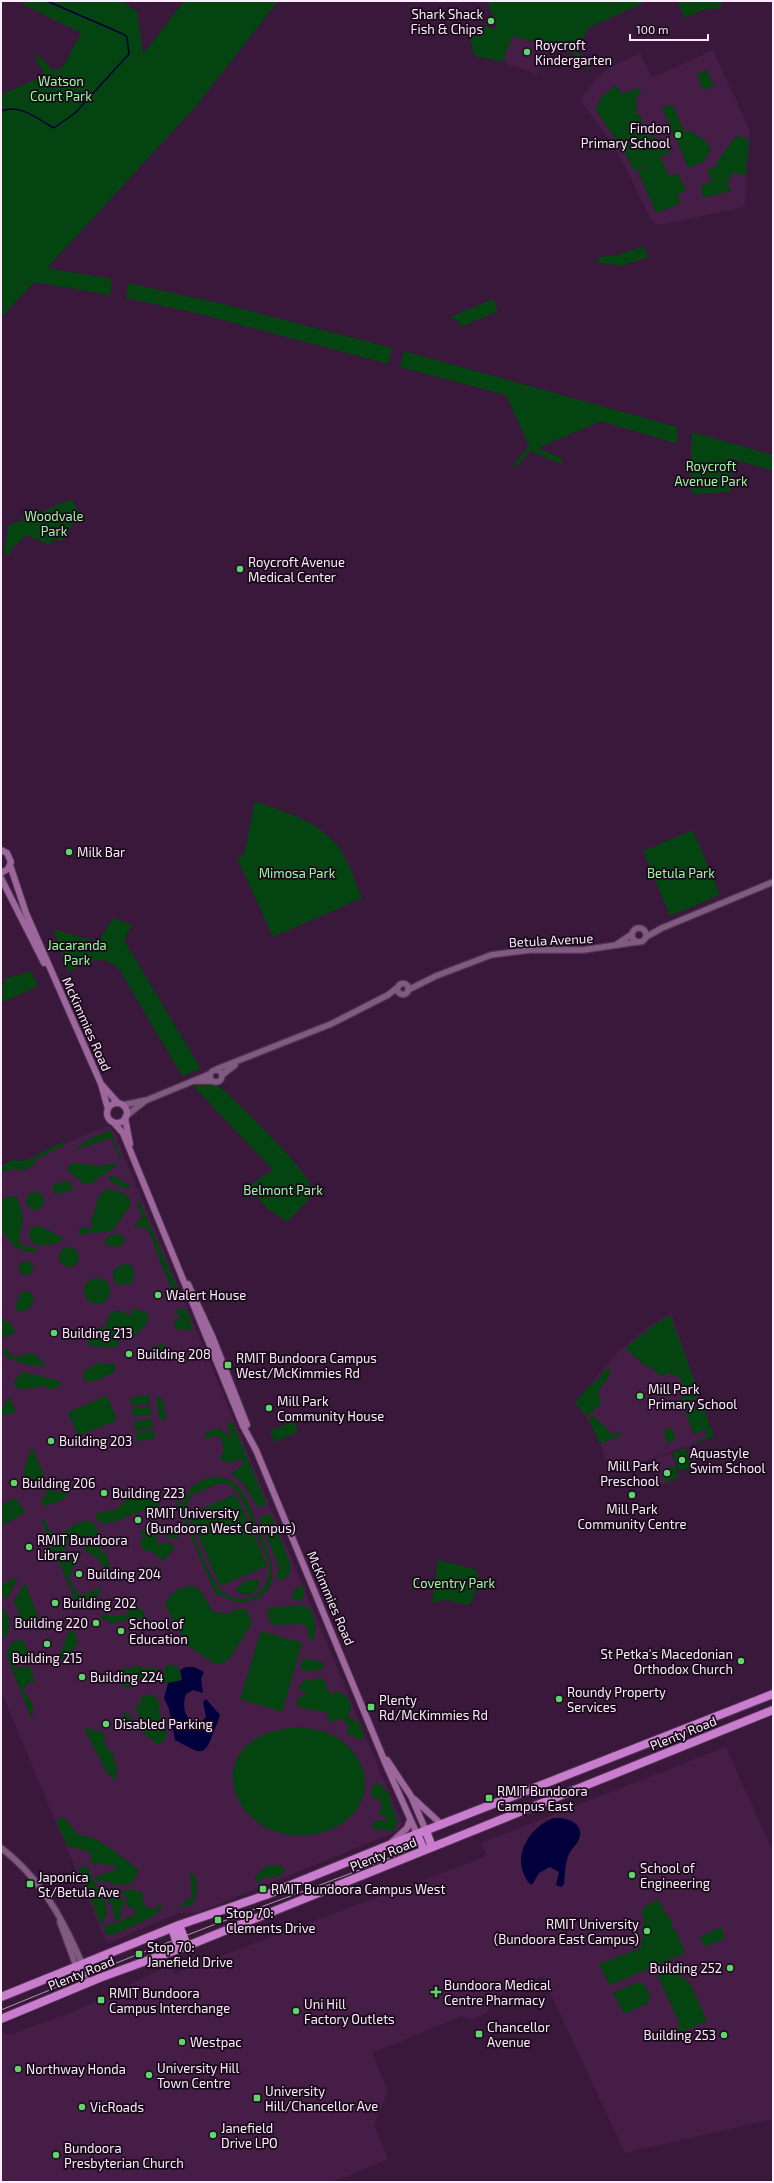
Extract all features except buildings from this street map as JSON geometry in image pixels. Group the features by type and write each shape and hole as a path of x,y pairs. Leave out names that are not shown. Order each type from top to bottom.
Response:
{"highway":[{"name":"Plenty Road","path":"1,1997 175,1927 248,1902 441,1824 773,1694"},
{"name":"Plenty Road","path":"1,2019 86,1983 183,1947 773,1710"},
{"name":"McKimmies Road","path":"426,1831 428,1849"},
{"name":"McKimmies Road","path":"417,1834 428,1849"},
{"path":"175,1927 183,1947"}],"main road":[{"name":"McKimmies Road","path":"2,849 10,858 10,865 26,913 101,1084 108,1109"},
{"path":"1,873 6,871 10,865"},
{"name":"McKimmies Road","path":"1,878 47,968 53,974"},
{"name":"McKimmies Road","path":"101,1084 120,1104"},
{"path":"112,1104 120,1104 126,1110 125,1117 120,1122 113,1122 108,1117 108,1109 112,1104"},
{"name":"McKimmies Road","path":"125,1117 131,1152"},
{"name":"McKimmies Road","path":"113,1122 123,1133 174,1256 208,1327 256,1450 417,1834"},
{"name":"McKimmies Road","path":"383,1755 412,1796 426,1831"},
{"path":"412,1796 441,1824"},
{"path":"388,1846 407,1828 410,1820"}],"street":[{"name":"Betula Avenue","path":"645,934 773,882"},
{"name":"Betula Avenue","path":"615,945 637,929 645,934"},
{"path":"632,934 634,940 637,942"},
{"name":"Betula Avenue","path":"407,987 465,963 501,953 530,950 583,950 637,942 643,940 645,934"},
{"path":"120,1104 147,1100 194,1082 217,1069 237,1063 331,1024 388,995 400,984 407,987 405,994 388,995"},
{"path":"398,987 400,994"},
{"path":"194,1082 220,1081 222,1075 237,1063"},
{"path":"217,1069 222,1075"},
{"path":"210,1074 213,1081"},
{"path":"125,1117 147,1100"},
{"path":"1,1848 32,1877 59,1917 86,1983"}],"shaded area":[{"name":"Roycroft Kindergarten","path":"512,36 550,46 538,74 505,63 504,57"},
{"name":"Findon Primary School","path":"713,50 750,131 745,207 658,225 651,221 629,174 610,140 581,101 581,98 596,79 609,68 640,53 652,78"},
{"name":"RMIT University (Bundoora West Campus)","path":"107,1126 112,1128 402,1824 396,1832 207,1909 195,1913 178,1913 107,1944 1,1691 1,1170"},
{"name":"Mill Park Primary School","path":"671,1313 714,1437 611,1472 593,1427 575,1403 620,1350 644,1330"},
{"name":"Mill Park Preschool","path":"671,1453 680,1478 660,1485 650,1460"},
{"path":"186,1667 194,1667 204,1672 201,1679 203,1693 193,1690 186,1694 184,1707 188,1718 195,1723 200,1723 206,1717 203,1702 206,1699 220,1715 210,1742 203,1751 194,1750 175,1740 169,1709 164,1698 168,1683 182,1680 180,1670"},
{"path":"726,1747 773,1852 773,2119 625,2153 543,1977 492,1998 487,2013 471,2020 462,2016 372,2053 388,2092 374,2125 388,2159 333,2182 1,2182 1,2032 10,2035 75,2011 161,1969 171,1969 175,1973 487,1856 481,1843"},
{"path":"554,1818 565,1819 575,1823 579,1827 580,1837 568,1856 564,1884 561,1887 556,1885 559,1872 550,1867 539,1873 532,1885 525,1878 521,1864 524,1847 533,1832 539,1826"}],"green space":[{"name":"Watson Court Park","path":"22,1 122,1 137,12 143,54 184,1 278,1 198,104 47,268 112,279 110,295 34,282 1,318 1,95 45,75 34,56 41,57 53,71 63,67 81,33 24,5"},
{"path":"487,1 647,1 588,28 577,51 590,67 587,70 573,53 513,36 504,57 505,62 474,56 467,28 485,26 493,29 497,27"},
{"path":"677,1 722,1 720,8 703,10 685,18"},
{"path":"707,70 714,86 703,90 697,74"},
{"path":"615,86 618,87 621,94 640,88 641,92 637,96 636,114 639,114 643,121 640,125 653,137 661,139 660,151 664,140 670,153 661,157 659,153 659,155 669,176 678,173 686,191 677,195 681,203 656,213 638,171 656,162 634,171 628,158 596,110 601,97"},
{"path":"672,104 684,131 674,135 662,108"},
{"path":"689,130 709,144 708,147 712,149 703,162 688,168 675,136"},
{"path":"736,136 749,139 746,175 732,173 729,183 723,175 731,191 703,198 701,186 712,181 707,170 717,166 719,168 716,163"},
{"path":"644,246 648,257 621,266 597,263 599,257 618,255"},
{"path":"128,283 227,305 392,348 388,364 200,314 126,298"},
{"path":"493,299 498,311 461,327 459,321 450,317"},
{"path":"404,351 677,427 677,444 601,421 538,448 562,459 561,464 530,451 516,468 514,464 529,446 506,395 400,367"},
{"name":"Roycroft Avenue Park","path":"692,432 773,455 773,471 732,459 731,492 694,494 690,488"},
{"name":"Woodvale Park","path":"72,499 79,514 63,540 54,540 49,545 27,535 12,548 10,554 4,554 8,526"},
{"name":"Mimosa Park","path":"255,801 291,814 325,833 342,852 362,898 273,937 237,858 244,855"},
{"name":"Betula Park","path":"693,830 720,895 670,916 643,851"},
{"name":"Jacaranda Park","path":"113,918 132,925 124,940 201,1069 182,1076 119,969 112,964 99,960 68,972 53,929 98,942"},
{"path":"31,971 38,986 1,1003 1,985 5,983 4,979"},
{"name":"Belmont Park","path":"208,1083 218,1086 247,1112 290,1157 310,1184 313,1193 312,1195 287,1222 267,1208 248,1186 273,1170 192,1085"},
{"path":"110,1130 122,1160 120,1160 111,1138 75,1150 87,1140"},
{"path":"62,1142 65,1145 36,1159 34,1165 24,1170 12,1169 1,1173 1,1166 13,1160 23,1161 31,1158"},
{"path":"73,1163 101,1166 116,1163 117,1165 92,1183 85,1185 68,1171 68,1167"},
{"path":"110,1176 117,1177 131,1187 128,1189 118,1186 109,1180"},
{"path":"69,1181 73,1188 70,1191 54,1194 53,1185"},
{"path":"110,1189 128,1197 131,1204 129,1208 113,1229 100,1233 79,1234 79,1229 82,1227 88,1229 92,1228 91,1218 98,1198 105,1190"},
{"path":"35,1192 41,1195 44,1201 41,1207 35,1210 29,1207 26,1201 29,1195"},
{"path":"9,1196 17,1197 23,1216 19,1242 22,1245 36,1248 37,1252 29,1252 15,1247 1,1230 1,1201"},
{"path":"138,1198 178,1289 176,1292 172,1290 148,1230 144,1227 135,1227 134,1225 142,1218 138,1206"},
{"path":"34,1226 42,1227 65,1239 54,1244 42,1246 37,1245 30,1238 29,1231"},
{"path":"118,1234 123,1236 125,1242 118,1247 106,1245 105,1242 108,1236"},
{"path":"69,1247 76,1250 79,1257 76,1264 69,1267 62,1264 59,1257 62,1250"},
{"path":"23,1261 29,1261 33,1265 33,1271 29,1275 23,1275 19,1271 19,1265"},
{"path":"124,1264 133,1266 134,1280 130,1284 119,1285 114,1281 113,1272 116,1268"},
{"path":"97,1278 106,1282 110,1291 106,1300 97,1304 88,1300 84,1291 88,1282"},
{"path":"30,1291 34,1299 33,1302 31,1306 20,1312 15,1308 20,1293"},
{"path":"132,1308 145,1312 149,1317 145,1325 135,1336 124,1336 119,1339 118,1344 114,1348 89,1346 88,1336 106,1325 110,1313 119,1310 129,1315 132,1313"},
{"path":"177,1309 186,1309 193,1330 175,1329 174,1323 180,1317 178,1314 174,1313"},
{"path":"670,1315 696,1385 690,1387 698,1396 693,1399 693,1406 684,1409 679,1400 689,1393 677,1375 671,1377 668,1372 662,1377 650,1366 648,1368 625,1348"},
{"path":"1,1316 6,1322 10,1322 14,1328 14,1333 4,1338 1,1337"},
{"path":"163,1344 166,1347 164,1352 156,1356 151,1355 150,1352 152,1347"},
{"path":"7,1349 13,1358 30,1353 35,1354 46,1366 43,1368 37,1364 33,1366 8,1359 2,1350"},
{"path":"100,1362 108,1365 114,1362 115,1372 93,1382 83,1380 84,1371"},
{"path":"609,1366 610,1375 597,1393 600,1396 600,1406 594,1408 595,1411 590,1413 588,1418 575,1403"},
{"path":"22,1372 57,1380 62,1384 52,1390 41,1385 37,1388 18,1389 13,1382"},
{"path":"149,1395 150,1403 132,1406 130,1397"},
{"path":"107,1396 117,1420 78,1436 68,1412"},
{"path":"159,1396 163,1401 166,1418 162,1421 159,1417 156,1399"},
{"path":"10,1398 16,1413 5,1413 1,1419 1,1408 4,1408 6,1400"},
{"path":"702,1402 714,1437 688,1446 707,1437 697,1406"},
{"path":"150,1406 152,1415 133,1417 132,1409"},
{"path":"697,1407 705,1430 694,1434 685,1411"},
{"path":"593,1415 613,1437 619,1431 621,1436 600,1444 589,1420"},
{"path":"152,1419 153,1428 135,1430 134,1422"},
{"path":"232,1421 266,1503 265,1506 258,1506 243,1483 232,1474 243,1464 243,1460 225,1462 220,1457 224,1451 220,1436 206,1438 204,1433 219,1428 231,1438 227,1424"},
{"path":"294,1421 298,1432 274,1442 270,1431"},
{"path":"672,1428 676,1440 667,1443 663,1431"},
{"path":"154,1430 155,1439 137,1441 135,1433"},
{"path":"32,1447 50,1490 61,1492 67,1491 68,1495 62,1500 46,1506 42,1504 41,1500 47,1494 40,1480 37,1479 31,1483 24,1478 25,1466"},
{"name":"Aquastyle Swim School","path":"685,1448 692,1467 679,1471 672,1453"},
{"path":"674,1465 679,1477 664,1483 664,1472"},
{"path":"217,1477 227,1479 237,1485 248,1503 269,1555 272,1567 272,1578 269,1588 262,1595 250,1601 234,1601 219,1594 216,1595 176,1502 180,1500 183,1506 190,1490 198,1483 208,1478","holes":["220,1483 230,1485 240,1495 269,1563 269,1575 265,1586 256,1595 245,1599 235,1598 224,1594 216,1585 197,1544 187,1517 187,1505 191,1495"]},
{"path":"141,1493 161,1497 158,1510 154,1514 143,1512 134,1513 111,1523 100,1522 95,1518 97,1513 116,1510 125,1501"},
{"path":"236,1494 267,1566 220,1586 189,1514"},
{"path":"15,1498 25,1513 1,1526 1,1505"},
{"path":"265,1515 270,1515 272,1517 290,1563 290,1573 284,1579 276,1581 279,1567 259,1519"},
{"path":"42,1520 45,1520 48,1529 58,1536 80,1522 89,1521 94,1523 99,1533 84,1541 76,1541 70,1538 64,1551 67,1558 80,1554 70,1577 73,1587 78,1593 82,1595 102,1587 95,1601 77,1606 62,1568 50,1550"},
{"path":"159,1524 175,1527 180,1532 178,1537 175,1539 166,1537 160,1529 156,1541 158,1544 170,1543 175,1548 163,1561 154,1553 142,1549 142,1545 138,1543 144,1536 139,1532"},
{"path":"99,1538 109,1544 108,1547 99,1549 100,1552 106,1553 111,1571 107,1570 97,1558 83,1549"},
{"name":"Coventry Park","path":"438,1560 474,1569 478,1573 475,1592 471,1603 467,1605 445,1600 432,1603"},
{"path":"18,1577 8,1598 1,1597 1,1584"},
{"path":"247,1579 248,1581 259,1579 258,1589 249,1595 240,1594 235,1590"},
{"path":"25,1583 41,1624 29,1628 22,1620 14,1601"},
{"path":"190,1585 202,1592 213,1612 230,1614 235,1609 246,1609 252,1623 230,1658 222,1664 215,1664 187,1645 165,1605 167,1599 179,1588 186,1588"},
{"path":"298,1586 303,1586 304,1596 301,1601 295,1600 291,1597"},
{"path":"299,1605 310,1608 315,1626 315,1634 312,1643 308,1635 307,1627 302,1624 276,1625 270,1623 267,1612 270,1608"},
{"path":"1,1607 7,1613 10,1621 6,1638 1,1636"},
{"path":"131,1607 142,1609 146,1618 133,1618 113,1624 99,1617 106,1613 107,1616 125,1615"},
{"path":"76,1631 75,1636 78,1643 64,1661 59,1658 68,1633"},
{"path":"261,1631 302,1643 282,1712 240,1699"},
{"path":"18,1640 24,1641 30,1657 15,1661 14,1666 19,1668 26,1666 32,1670 34,1683 30,1681 23,1690 33,1704 32,1720 6,1654 11,1643"},
{"path":"304,1658 324,1663 324,1666 321,1670 303,1671 300,1666"},
{"path":"169,1664 178,1667 182,1680 172,1684 163,1682 165,1668"},
{"path":"135,1666 157,1669 159,1674 154,1682 145,1677 134,1682 133,1686 126,1688 116,1679 122,1668 129,1669"},
{"path":"319,1677 324,1679 328,1691 332,1694 337,1691 348,1699 351,1711 348,1714 350,1718 360,1723 364,1738 362,1740 347,1734 348,1726 342,1718 338,1719 336,1722 328,1720 327,1712 301,1708 296,1704 298,1698 307,1695 298,1688 306,1679 314,1681"},
{"path":"151,1694 159,1701 160,1716 167,1730 165,1738 160,1745 143,1734 144,1726 135,1707 141,1703 141,1697"},
{"path":"126,1712 134,1719 130,1724 120,1724 120,1720"},
{"path":"84,1728 100,1731 106,1736 103,1741 109,1751 113,1753 117,1770 115,1781 107,1773"},
{"path":"288,1728 309,1728 330,1734 351,1749 363,1770 365,1781 364,1793 360,1804 349,1818 329,1830 320,1833 290,1835 266,1827 247,1813 236,1794 233,1773 240,1754 258,1738"},
{"path":"376,1783 380,1784 390,1795 390,1802 398,1822 393,1832 371,1827 377,1820 387,1821 388,1818 379,1813 382,1805 380,1800 375,1799 370,1792"},
{"path":"63,1817 77,1833 101,1842 138,1870 133,1881 125,1885 117,1884 114,1886 109,1882 96,1881 95,1877 115,1870 117,1866 90,1863 92,1856 87,1851 67,1846 57,1823 57,1820"},
{"path":"278,1865 286,1870 282,1874 276,1876 264,1877 258,1883 254,1878 265,1867"},
{"path":"85,1866 89,1869 106,1904 107,1910 101,1925 78,1868"},
{"path":"193,1873 197,1885 197,1893 194,1901 192,1905 177,1907 192,1897 192,1884 188,1875"},
{"path":"129,1889 142,1892 144,1905 155,1910 160,1904 163,1908 149,1919 112,1935 107,1935 104,1928 108,1924 118,1924 121,1920 135,1915 134,1907 128,1908 126,1897 121,1892"},
{"path":"111,1897 123,1898 125,1904 120,1910 121,1918 115,1922 112,1905 107,1899"},
{"path":"658,1899 673,1924 671,1926 677,1933 685,1953 611,1985 608,1983 599,1964 643,1947 640,1942 644,1937 642,1930 645,1918 642,1917 642,1913 647,1906"},
{"path":"721,1927 725,1938 705,1947 700,1937"},
{"path":"681,1963 683,1968 682,1977 690,1983 707,2021 680,2033 677,2027 680,2025 657,1974"},
{"path":"638,1982 646,1986 650,1996 648,2003 626,2013 623,2012 613,1993"}],"waterway":[{"path":"1,111 8,109 22,111 54,128 75,113 129,54 127,37 123,34 47,1"}],"tram line":[{"path":"1,2010 166,1943 409,1850"}],"place":[{"name":"Shark Shack Fish & Chips","path":"491,21"},
{"name":"Roycroft Kindergarten","path":"527,52"},
{"name":"Findon Primary School","path":"678,135"},
{"name":"Roycroft Avenue Medical Center","path":"240,569"},
{"name":"Milk Bar","path":"69,852"},
{"name":"Walert House","path":"158,1295"},
{"name":"Building 213","path":"54,1333"},
{"name":"Building 208","path":"129,1354"},
{"name":"RMIT Bundoora Campus West/McKimmies Rd","path":"228,1365"},
{"name":"Mill Park Primary School","path":"640,1396"},
{"name":"Mill Park Community House","path":"269,1408"},
{"name":"Building 203","path":"51,1441"},
{"name":"Aquastyle Swim School","path":"682,1460"},
{"name":"Mill Park Preschool","path":"667,1473"},
{"name":"Building 206","path":"14,1483"},
{"name":"Building 223","path":"104,1493"},
{"name":"Mill Park Community Centre","path":"632,1495"},
{"name":"RMIT University (Bundoora West Campus)","path":"138,1520"},
{"name":"RMIT Bundoora Library","path":"29,1547"},
{"name":"Building 204","path":"79,1574"},
{"name":"Building 202","path":"55,1603"},
{"name":"Building 220","path":"96,1623"},
{"name":"School of Education","path":"121,1631"},
{"name":"Building 215","path":"47,1644"},
{"name":"St Petka's Macedonian Orthodox Church","path":"741,1661"},
{"name":"Building 224","path":"82,1677"},
{"name":"Roundy Property Services","path":"559,1699"},
{"name":"Plenty Rd/McKimmies Rd","path":"371,1707"},
{"name":"Disabled Parking","path":"106,1724"},
{"name":"RMIT Bundoora Campus East","path":"489,1798"},
{"name":"School of Engineering","path":"632,1875"},
{"name":"Japonica St/Betula Ave","path":"30,1884"},
{"name":"RMIT Bundoora Campus West","path":"263,1889"},
{"name":"Stop 70: Clements Drive","path":"218,1920"},
{"name":"RMIT University (Bundoora East Campus)","path":"647,1931"},
{"name":"Stop 70: Janefield Drive","path":"139,1954"},
{"name":"Building 252","path":"730,1968"},
{"name":"Bundoora Medical Centre Pharmacy","path":"436,1992"},
{"name":"RMIT Bundoora Campus Interchange","path":"101,2000"},
{"name":"Uni Hill Factory Outlets","path":"296,2011"},
{"name":"Chancellor Avenue","path":"479,2034"},
{"name":"Building 253","path":"724,2035"},
{"name":"Westpac","path":"182,2042"},
{"name":"Northway Honda","path":"18,2069"},
{"name":"University Hill Town Centre","path":"149,2075"},
{"name":"University Hill/Chancellor Ave","path":"257,2098"},
{"name":"VicRoads","path":"82,2107"},
{"name":"Janefield Drive LPO","path":"213,2135"},
{"name":"Bundoora Presbyterian Church","path":"56,2155"}]}
